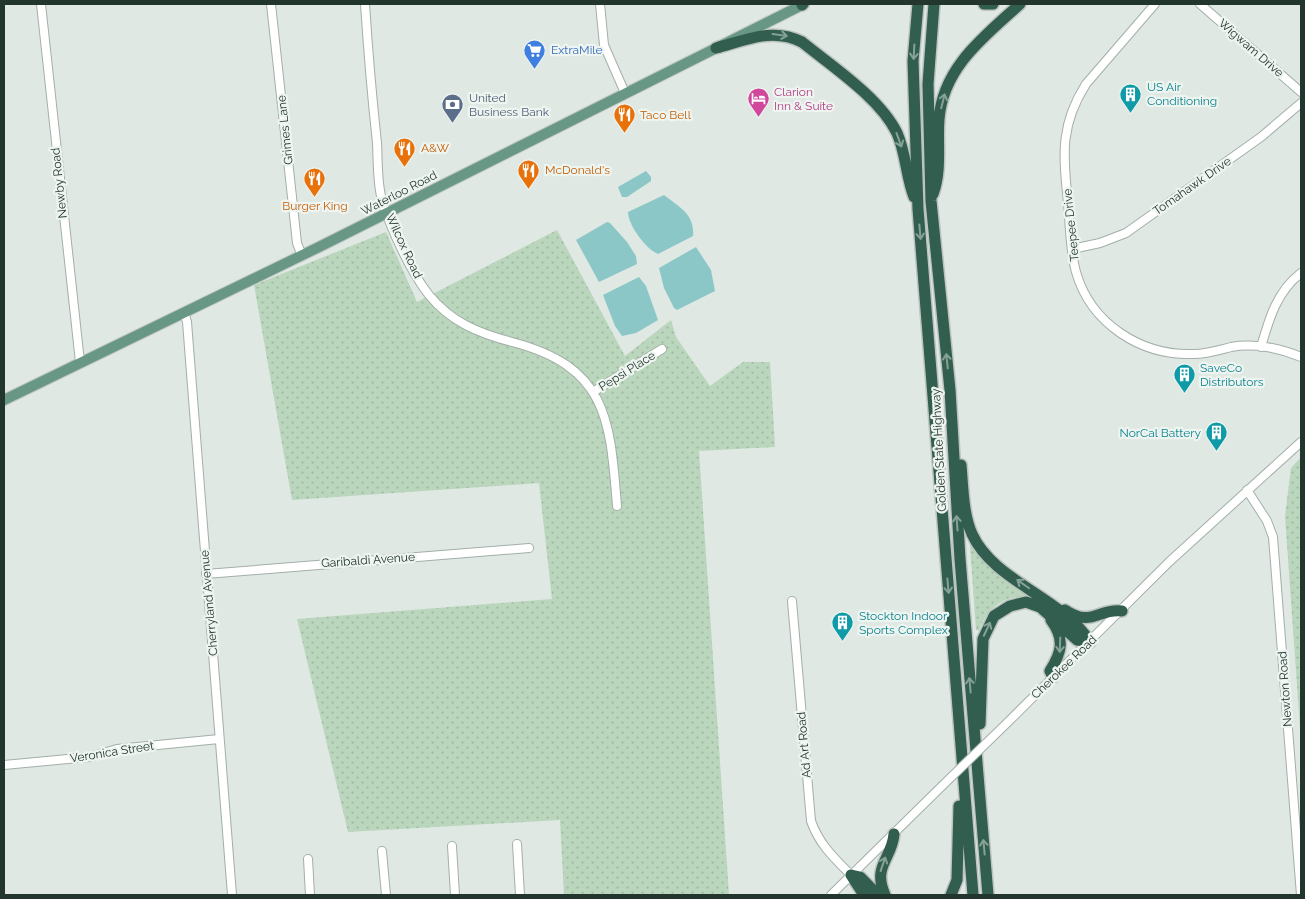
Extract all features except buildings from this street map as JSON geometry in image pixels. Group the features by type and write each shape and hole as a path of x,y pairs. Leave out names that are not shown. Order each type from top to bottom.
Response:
{"highway":[{"name":"Golden State Highway","path":"918,4 913,61 918,209 973,895"},
{"name":"Golden State Highway","path":"934,4 928,84 931,201 950,390 953,451 988,895"},
{"path":"984,4 993,4"},
{"path":"931,201 938,182 939,117 948,85 965,56 1020,4"},
{"path":"716,48 769,34 793,37 802,42 872,100 890,121 897,134 908,182 918,209"},
{"path":"953,451 960,460 969,526 979,547 992,562 1052,610 1077,640 1090,642"},
{"path":"976,752 980,731 983,639 986,629 994,616 1010,606 1026,602 1085,618 1096,618 1111,610 1122,611"},
{"path":"1052,610 1061,645 1059,657 1050,671 1053,677"},
{"path":"951,895 956,880 959,799 963,784"},
{"path":"885,895 881,886 881,867 893,846 894,834"},
{"path":"851,875 864,895"},
{"path":"851,875 860,877 878,895"}],"main road":[{"name":"Waterloo Road","path":"4,400 302,256 803,4"}],"street":[{"name":"Newby Road","path":"41,4 77,352 80,362"},
{"name":"Grimes Lane","path":"271,4 297,243 302,256"},
{"name":"Wilcox Road","path":"364,4 382,198 403,249 422,285 442,310 454,320 476,332 533,347 553,356 580,377 593,392 603,408 608,423 612,445 617,506"},
{"path":"600,4 604,45 625,93"},
{"name":"Teepee Drive","path":"1155,4 1086,84 1072,107 1067,123 1064,144 1072,249 1079,282 1093,308 1115,330 1131,341 1159,351 1176,354 1196,354 1240,346 1279,349 1301,357"},
{"name":"Wigwam Drive","path":"1200,4 1301,92"},
{"name":"Tomahawk Drive","path":"1072,249 1100,243 1126,233 1261,137 1301,103"},
{"path":"1261,347 1276,303 1290,283 1301,273"},
{"name":"Cherryland Avenue","path":"184,312 187,322 232,895"},
{"name":"Pepsi Place","path":"593,392 662,349"},
{"name":"Cherokee Road","path":"831,895 1122,611 1169,562 1301,442"},
{"name":"Newton Road","path":"1247,490 1267,521 1273,537 1301,895"},
{"name":"Garibaldi Avenue","path":"206,574 530,548"},
{"name":"Ad Art Road","path":"792,601 811,821 816,836 851,875"},
{"name":"Veronica Street","path":"4,765 89,757 117,749 220,739"},
{"path":"517,844 520,895"},
{"path":"452,846 455,895"},
{"path":"382,851 386,895"},
{"path":"308,859 310,895"}],"green space":[{"path":"557,230 625,356 671,320 676,337 710,386 743,362 770,362 775,447 699,451 729,895 564,895 560,820 348,832 297,619 552,599 539,483 292,500 254,285 386,232 417,302"},
{"path":"1301,457 1301,742 1285,516 1291,468"},
{"path":"970,546 973,546 1028,594 1028,597 1011,598 997,605 982,623 979,631 976,630"}],"water":[{"path":"646,171 651,177 651,181 627,197 622,197 618,187"},
{"path":"664,195 680,207 689,217 693,228 693,236 658,254 638,236 628,212"},
{"path":"607,222 627,242 636,256 637,264 599,282 576,240"},
{"path":"696,247 711,270 715,291 677,310 674,308 664,288 659,268"},
{"path":"639,277 646,286 658,320 636,333 622,336 615,326 603,295"}],"place":[{"name":"ExtraMile","path":"535,69"},
{"name":"US Air Conditioning","path":"1131,113"},
{"name":"Clarion Inn & Suite","path":"758,118"},
{"name":"United Business Bank","path":"453,124"},
{"name":"Taco Bell","path":"624,134"},
{"name":"A&W","path":"405,167"},
{"name":"McDonald's","path":"529,189"},
{"name":"Burger King","path":"315,198"},
{"name":"SaveCo Distributors","path":"1184,394"},
{"name":"NorCal Battery","path":"1217,452"},
{"name":"Stockton Indoor Sports Complex","path":"843,642"}]}
